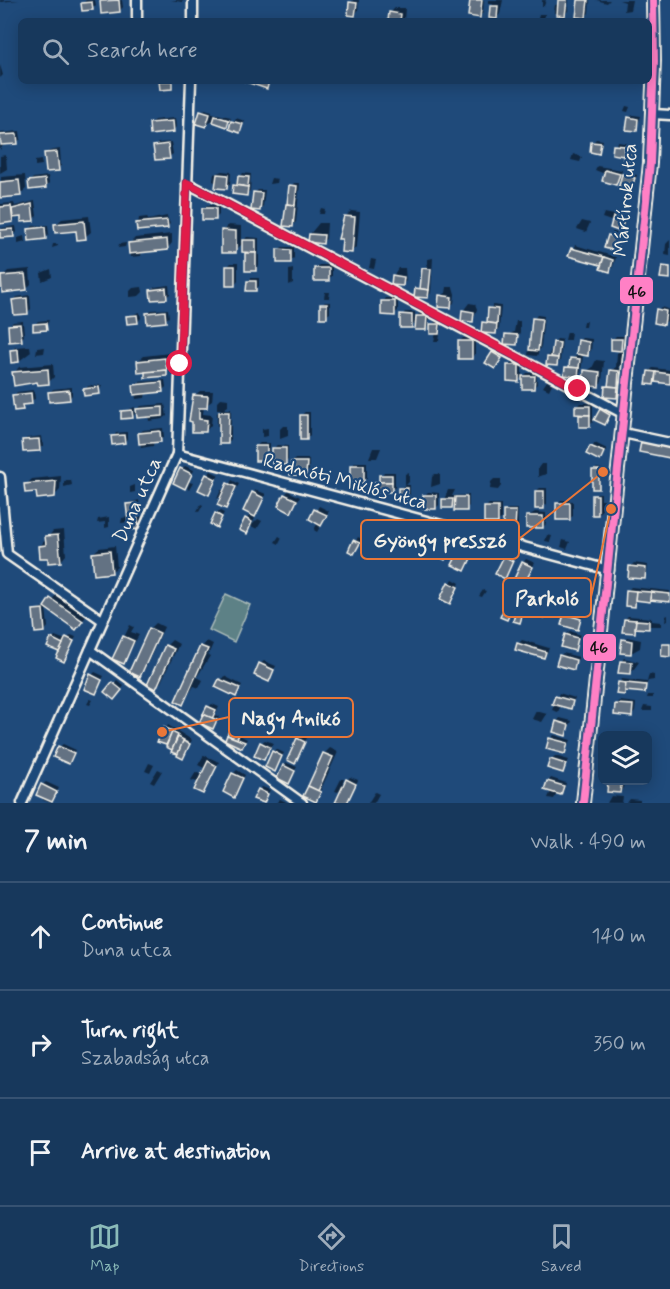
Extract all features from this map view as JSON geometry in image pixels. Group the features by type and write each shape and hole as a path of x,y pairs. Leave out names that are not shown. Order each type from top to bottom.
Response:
{"main road":[{"name":"Mártírok utca","path":"583,803 623,433 653,114 653,0"}],"street":[{"path":"137,0 137,18"},
{"path":"193,0 193,18"},
{"name":"Duna utca","path":"22,803 177,454 191,84"},
{"path":"653,114 670,115"},
{"path":"187,183 624,414"},
{"path":"623,433 670,442"},
{"name":"Radnóti Miklós utca","path":"177,454 609,570"},
{"path":"0,477 7,554 102,620"},
{"path":"90,650 302,803"}],"green space":[{"path":"226,594 250,605 234,642 209,630"}],"building":[{"path":"119,0 120,12 101,14 100,1"},
{"path":"470,0 482,0 480,18 468,16"},
{"path":"558,0 567,0 565,16 557,15"},
{"path":"578,0 588,0 586,18 576,17"},
{"path":"92,2 93,10 82,11 81,3"},
{"path":"349,2 357,3 355,16 348,15"},
{"path":"490,6 498,6 497,18 489,18"},
{"path":"389,12 401,14 400,18 388,18"},
{"path":"159,84 172,84 172,89 160,90"},
{"path":"252,84 268,84 267,89"},
{"path":"200,111 210,114 206,127 196,124"},
{"path":"215,116 229,120 227,127 213,122"},
{"path":"628,117 638,119 637,131 626,130"},
{"path":"173,121 174,132 150,135 149,123"},
{"path":"231,121 243,124 240,133 229,129"},
{"path":"17,134 18,144 1,145 0,135"},
{"path":"591,142 601,143 599,154 590,152"},
{"path":"168,144 170,159 155,160 153,146"},
{"path":"613,145 625,146 623,156 612,154"},
{"path":"625,146 635,148 633,161 623,160"},
{"path":"57,152 59,171 46,172 44,153"},
{"path":"605,170 620,174 616,185 602,181"},
{"path":"217,174 228,175 227,189 215,188"},
{"path":"622,174 635,178 630,193 618,189"},
{"path":"238,176 249,177 248,187 237,185"},
{"path":"45,179 46,188 29,190 28,181"},
{"path":"19,180 21,196 0,198 0,182"},
{"path":"233,185 248,187 247,196 232,194"},
{"path":"289,185 297,186 295,205 287,204"},
{"path":"253,192 262,193 260,211 251,210"},
{"path":"32,204 34,221 21,222 21,217 13,218 12,209"},
{"path":"286,204 295,205 293,227 283,226"},
{"path":"11,206 13,222 0,224 0,207"},
{"path":"202,208 216,208 216,220 202,220"},
{"path":"344,216 355,217 352,253 341,252 342,239 338,239"},
{"path":"613,217 624,220 621,232 610,228"},
{"path":"167,220 168,228 137,231 136,223"},
{"path":"84,221 86,239 77,240 76,231 55,233 54,224"},
{"path":"45,227 46,239 29,241 28,229"},
{"path":"13,229 14,237 0,238 0,230"},
{"path":"221,230 236,231 236,253 221,253"},
{"path":"309,234 324,235 323,244 308,242"},
{"path":"608,235 619,238 616,251 604,248"},
{"path":"167,239 168,250 129,254 128,243"},
{"path":"242,240 256,240 256,253 242,252"},
{"path":"571,248 604,257 601,265 568,256"},
{"path":"277,249 291,250 291,263 277,263"},
{"path":"245,253 256,253 256,271 245,271"},
{"path":"604,257 613,260 610,272 600,269"},
{"path":"226,266 235,266 235,286 226,286"},
{"path":"662,266 670,267 670,279 660,278"},
{"path":"314,268 329,268 329,281 314,281"},
{"path":"422,268 431,269 429,290 420,289"},
{"path":"25,274 27,290 2,293 1,276"},
{"path":"392,275 404,277 403,286 391,285"},
{"path":"247,281 256,281 256,291 246,291"},
{"path":"166,288 167,299 151,300 150,290"},
{"path":"415,288 429,290 428,298 414,297"},
{"path":"439,295 452,297 451,308 438,307"},
{"path":"27,298 28,314 14,315 12,300"},
{"path":"381,301 395,301 395,316 381,315"},
{"path":"320,304 327,304 327,318 320,318"},
{"path":"488,308 498,309 497,324 487,323"},
{"path":"656,309 666,311 664,325 654,323"},
{"path":"462,310 474,312 473,322 461,321"},
{"path":"165,311 166,322 147,324 146,313"},
{"path":"400,314 412,315 412,328 400,328"},
{"path":"137,315 138,323 127,324 126,316"},
{"path":"416,316 427,316 426,330 415,330"},
{"path":"532,318 542,319 538,351 529,350"},
{"path":"482,322 497,324 496,334 481,333"},
{"path":"46,323 47,330 33,331 33,324"},
{"path":"20,324 22,341 9,342 8,325"},
{"path":"430,324 440,324 439,334 430,334"},
{"path":"505,334 518,335 517,345 504,344"},
{"path":"611,339 622,339 621,351 611,350"},
{"path":"578,340 589,342 588,356 576,354"},
{"path":"458,341 472,341 472,359 458,359"},
{"path":"553,342 560,343 558,358 551,357"},
{"path":"18,349 19,362 11,363 10,350"},
{"path":"492,352 502,358 495,369 485,363"},
{"path":"547,357 558,358 557,366 546,365"},
{"path":"165,358 167,370 138,373 137,361"},
{"path":"570,358 580,359 579,368 569,367"},
{"path":"507,365 519,365 519,382 507,381"},
{"path":"565,367 579,368 578,377 564,375"},
{"path":"48,369 49,384 38,385 37,382 14,386 12,372"},
{"path":"167,370 167,376 145,378 145,372"},
{"path":"584,370 600,372 599,387 583,385"},
{"path":"610,370 619,371 618,387 608,386"},
{"path":"648,371 656,372 654,385 646,384"},
{"path":"656,372 670,374 670,384 655,382"},
{"path":"522,376 535,376 534,389 522,389"},
{"path":"162,382 163,392 134,395 133,385"},
{"path":"605,386 618,387 617,398 604,397"},
{"path":"99,387 100,394 84,396 83,389"},
{"path":"69,390 70,400 49,402 48,392"},
{"path":"31,393 32,404 22,405 23,410 14,411 12,395"},
{"path":"193,395 208,396 207,408 199,408 199,419 207,420 206,432 192,432 192,422 189,421"},
{"path":"575,406 590,406 590,415 575,414"},
{"path":"163,407 163,416 137,418 136,409"},
{"path":"600,409 610,415 605,425 594,420"},
{"path":"132,410 133,418 121,419 121,411"},
{"path":"219,412 229,412 228,444 219,444"},
{"path":"300,415 307,415 307,440 300,440"},
{"path":"579,415 590,415 590,427 579,427"},
{"path":"160,431 161,442 139,444 138,433"},
{"path":"124,435 125,443 112,445 111,436"},
{"path":"39,439 40,451 23,452 22,440"},
{"path":"641,442 670,448 670,458 639,452"},
{"path":"255,446 267,446 267,461 255,461"},
{"path":"590,446 604,452 600,461 586,454"},
{"path":"272,448 286,448 286,465 272,464"},
{"path":"291,462 307,462 306,475 290,475"},
{"path":"350,465 364,465 364,483 350,483"},
{"path":"180,468 192,474 185,489 173,483"},
{"path":"592,470 599,470 599,489 592,489"},
{"path":"206,474 216,479 209,495 198,490"},
{"path":"379,475 392,475 392,482 379,482"},
{"path":"56,481 55,497 37,499 36,492 25,493 24,484"},
{"path":"374,482 392,482 392,492 374,492"},
{"path":"227,483 236,487 226,509 217,505"},
{"path":"398,488 408,488 407,502 398,502"},
{"path":"535,491 544,491 544,509 535,509"},
{"path":"252,492 264,498 255,517 243,511"},
{"path":"284,494 297,500 291,513 278,506"},
{"path":"423,495 436,495 436,509 423,509"},
{"path":"592,495 598,495 598,515 592,515"},
{"path":"455,497 467,497 467,511 454,511"},
{"path":"442,499 453,499 452,508 442,508"},
{"path":"136,503 139,529 129,530 126,504"},
{"path":"556,503 570,503 570,520 556,520"},
{"path":"484,507 498,507 498,523 484,523"},
{"path":"314,509 327,515 321,526 309,519"},
{"path":"503,511 516,511 515,529 503,529"},
{"path":"215,513 222,517 217,528 210,524"},
{"path":"526,516 543,516 543,528 526,528"},
{"path":"245,518 252,522 247,534 239,530"},
{"path":"58,535 61,562 48,563 48,558 40,558 39,546 46,545 45,536"},
{"path":"443,538 453,543 445,560 435,555"},
{"path":"353,540 360,543 354,554 348,551"},
{"path":"461,547 474,552 465,571 452,565"},
{"path":"110,551 112,573 94,575 92,553"},
{"path":"504,556 513,561 505,579 495,574"},
{"path":"522,562 533,567 524,584 514,579"},
{"path":"629,566 646,568 645,579 628,578"},
{"path":"448,582 458,587 450,604 440,599"},
{"path":"626,590 636,591 635,607 625,606"},
{"path":"636,591 651,592 650,602 635,600"},
{"path":"651,592 670,594 670,602 650,600"},
{"path":"50,598 83,621 76,630 44,607"},
{"path":"519,601 526,603 520,623 513,621"},
{"path":"507,602 514,605 507,620 500,617"},
{"path":"530,604 547,609 545,618 528,613"},
{"path":"43,609 45,632 35,633 33,610"},
{"path":"564,614 581,619 578,630 561,625"},
{"path":"624,619 636,620 635,633 622,632"},
{"path":"636,620 649,621 649,629 635,628"},
{"path":"149,628 160,633 140,677 129,672"},
{"path":"565,634 578,638 575,651 561,647"},
{"path":"123,636 134,641 124,664 112,659"},
{"path":"66,637 74,641 64,662 56,658"},
{"path":"51,638 63,644 59,652 47,647"},
{"path":"622,639 632,641 631,654 620,653"},
{"path":"517,643 546,652 544,658 515,650"},
{"path":"662,644 670,644 670,657 661,656"},
{"path":"165,645 174,649 156,689 147,685"},
{"path":"200,646 208,649 183,705 175,701"},
{"path":"559,655 576,660 574,670 556,665"},
{"path":"620,661 632,662 631,674 618,673"},
{"path":"259,663 274,670 269,682 254,675"},
{"path":"90,674 102,680 96,694 84,689"},
{"path":"219,679 240,688 236,697 215,687"},
{"path":"112,682 122,690 114,700 104,692"},
{"path":"618,682 626,683 625,695 616,694"},
{"path":"626,683 646,685 645,693 625,691"},
{"path":"555,696 573,701 571,709 552,704"},
{"path":"615,704 633,705 632,717 614,715"},
{"path":"207,706 216,710 212,719 203,714"},
{"path":"239,708 249,712 237,739 227,735"},
{"path":"203,714 217,720 213,729 199,723"},
{"path":"556,721 569,725 566,736 553,732"},
{"path":"163,727 173,731 166,745 157,742"},
{"path":"172,732 178,735 172,750 166,747"},
{"path":"227,735 245,742 242,748 225,740"},
{"path":"178,737 184,740 178,754 171,752"},
{"path":"297,738 305,742 295,764 287,760"},
{"path":"549,738 568,743 565,754 546,749"},
{"path":"183,741 190,744 183,759 177,756"},
{"path":"260,742 270,747 264,760 254,756"},
{"path":"58,746 74,753 69,764 53,757"},
{"path":"272,751 282,756 275,772 265,767"},
{"path":"323,753 333,757 318,791 308,786"},
{"path":"550,759 566,764 563,773 547,768"},
{"path":"208,761 217,766 203,794 194,790"},
{"path":"283,765 295,771 289,784 277,778"},
{"path":"232,773 243,778 234,798 223,792"},
{"path":"346,779 356,784 347,803 335,803"},
{"path":"547,781 564,786 561,795 544,790"},
{"path":"41,784 57,792 52,802 36,795"},
{"path":"608,785 621,785 620,793 607,792"},
{"path":"308,786 321,792 316,802 303,796"},
{"path":"258,789 268,794 264,803 253,799"}],"transit line":[{"name":"46","path":"583,803 650,163 654,61 653,0"}],"place":[{"name":"Gyöngy presszó","path":"603,472"},
{"name":"Parkoló","path":"611,509"},
{"name":"Nagy Anikó","path":"162,732"}],"route":[{"path":"180,364 187,183 578,389"}]}
